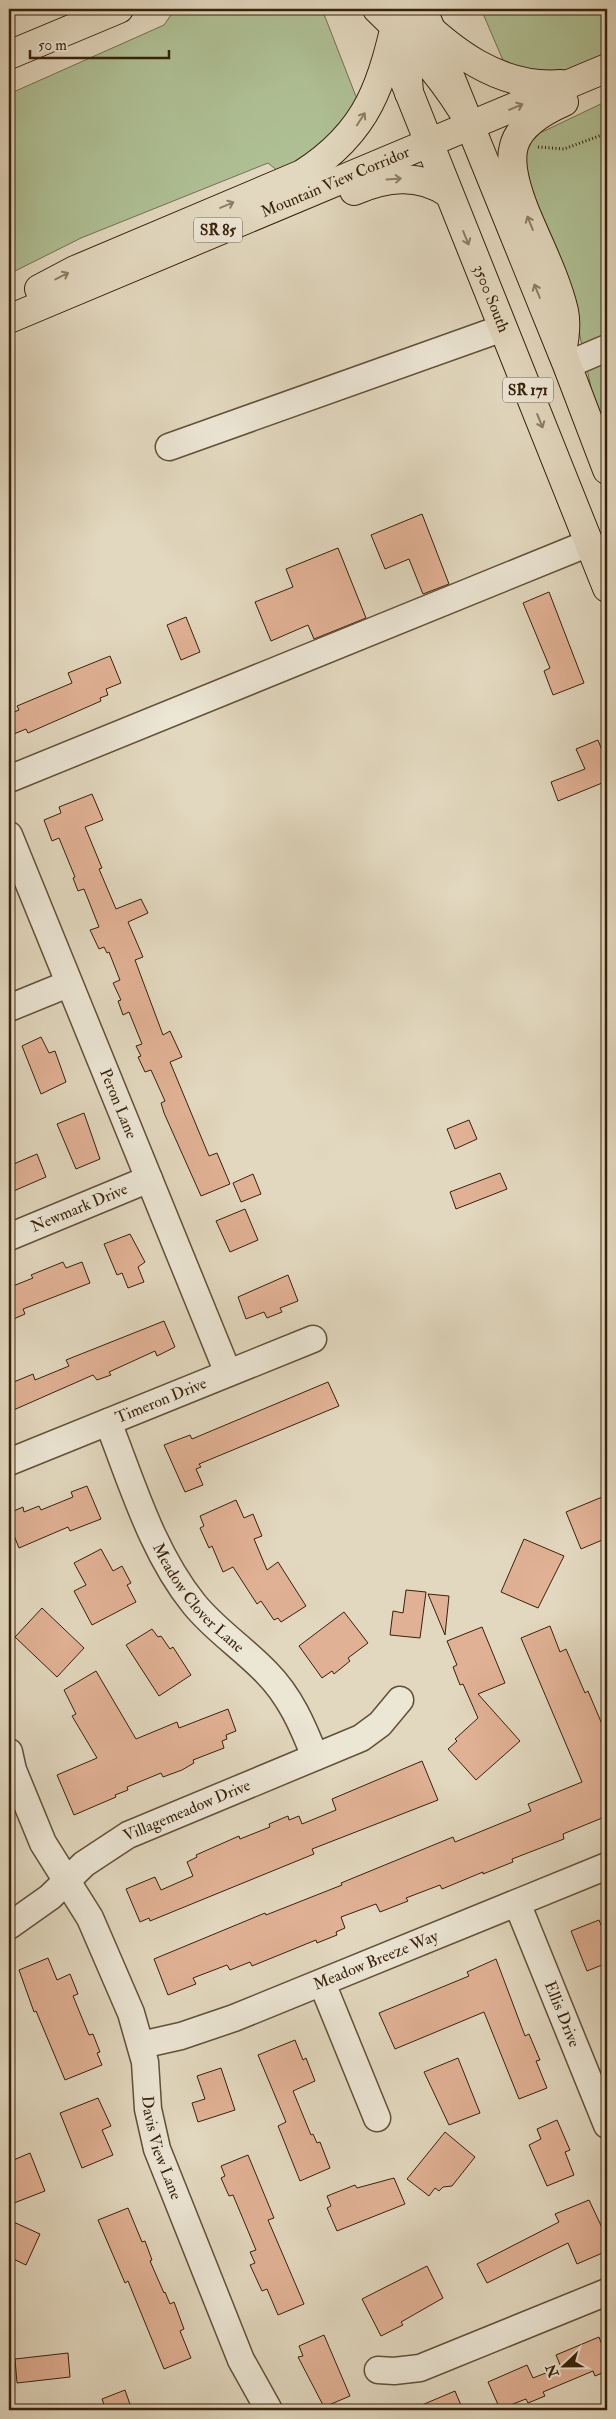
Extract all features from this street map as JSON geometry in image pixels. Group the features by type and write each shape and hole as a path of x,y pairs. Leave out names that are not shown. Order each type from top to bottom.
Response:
{"main road":[{"path":"9,41 30,29 78,9"},
{"path":"9,55 119,9"},
{"path":"404,19 459,54 503,76 536,84 572,83"},
{"path":"404,19 448,86 470,125"},
{"path":"9,317 36,292 75,270 302,174 317,164 344,141 365,112 377,89 404,19"},
{"name":"3500 South","path":"404,19 409,94 607,588"},
{"name":"Mountain View Corridor","path":"9,317 607,68"},
{"path":"565,358 564,312 514,184 512,152 520,133 534,118 551,108 607,84"},
{"name":"SR 171","path":"470,125 565,358 607,470"},
{"path":"9,335 369,184 389,179 410,179 437,186 448,192"}],"street":[{"path":"169,446 503,328"},
{"path":"565,358 607,348"},
{"path":"9,779 589,543"},
{"name":"Peron Lane","path":"9,835 68,984 228,1373"},
{"path":"9,1008 68,984"},
{"name":"Newmark Drive","path":"9,1237 149,1179"},
{"name":"Timeron Drive","path":"9,1462 313,1338"},
{"name":"Meadow Clover Lane","path":"108,1422 155,1538 174,1576 212,1624 266,1672 286,1695 315,1757"},
{"name":"Villagemeadow Drive","path":"9,1926 50,1897 98,1854 146,1826 371,1732 400,1700"},
{"name":"Davis View Lane","path":"9,1752 13,1770 38,1832 68,1881 105,1950 132,2013 141,2045 150,2122 157,2149 241,2360 269,2410"},
{"name":"Meadow Breeze Way","path":"141,2045 216,2025 607,1866"},
{"name":"Ellis Drive","path":"517,1903 605,2113"},
{"path":"322,1983 377,2118"},
{"path":"378,2370 394,2371 420,2368 607,2292"}],"path":[{"path":"9,13 19,9"},
{"path":"534,146 553,150 564,149 607,133"}],"green space":[{"path":"175,9 322,9 357,99 333,132 313,149 279,172 268,163 81,238 9,274 9,94 164,25"},
{"path":"481,9 607,9 607,52 584,64 558,72 540,73 505,65"},
{"path":"607,101 607,429 592,392 578,327 524,191 522,155 532,139 540,133"}],"building":[{"path":"422,514 449,584 423,594 409,559 385,569 371,535"},
{"path":"338,548 366,618 314,639 308,625 271,641 255,602 293,587 286,569"},
{"path":"549,592 584,683 553,695 544,671 550,668 523,603"},
{"path":"186,617 200,652 181,660 167,625"},
{"path":"110,656 121,683 106,689 108,695 100,698 101,701 28,733 26,729 9,736 9,714 19,710 17,706 72,683 68,673"},
{"path":"598,740 607,763 607,781 558,801 551,782 585,769 576,749"},
{"path":"92,794 103,820 85,827 102,868 99,869 116,909 141,899 148,913 128,922 143,957 135,960 163,1035 170,1031 182,1057 170,1062 209,1156 217,1153 230,1184 201,1196 164,1113 161,1103 165,1101 151,1070 145,1072 138,1057 141,1056 136,1046 142,1044 129,1012 123,1015 118,1001 121,1000 113,983 120,980 109,952 107,953 104,947 99,949 90,930 99,927 84,889 78,891 73,878 75,877 59,838 52,841 44,820 61,813 59,807"},
{"path":"41,1037 49,1053 55,1051 66,1082 41,1094 22,1046"},
{"path":"84,1113 100,1159 76,1169 57,1124"},
{"path":"469,1120 477,1139 455,1149 447,1129"},
{"path":"37,1154 46,1177 9,1193 9,1166"},
{"path":"500,1173 507,1189 456,1209 450,1192"},
{"path":"253,1174 261,1194 241,1202 233,1183"},
{"path":"245,1209 258,1240 230,1252 216,1221"},
{"path":"130,1234 145,1262 138,1267 144,1282 128,1288 122,1273 117,1275 104,1244"},
{"path":"63,1262 66,1268 82,1262 90,1283 23,1309 25,1314 9,1321 9,1275 13,1286 33,1278 31,1275"},
{"path":"288,1275 298,1301 280,1308 282,1312 267,1318 264,1312 246,1319 238,1297"},
{"path":"164,1321 175,1347 157,1356 155,1351 109,1372 111,1375 97,1380 93,1375 9,1412 9,1384 33,1374 35,1380 69,1366 66,1360"},
{"path":"328,1382 339,1406 199,1464 201,1467 196,1469 203,1485 185,1492 164,1445 190,1435 192,1439"},
{"path":"87,1486 101,1519 70,1531 68,1527 19,1548 9,1523 9,1513 23,1507 24,1512 39,1506 41,1510 73,1497 71,1492"},
{"path":"607,1495 607,1538 581,1549 566,1512"},
{"path":"236,1500 244,1518 253,1514 262,1536 254,1539 267,1570 278,1562 306,1606 281,1622 278,1618 274,1620 261,1601 257,1604 233,1567 223,1572 212,1546 209,1548 200,1528 204,1526 200,1516"},
{"path":"524,1539 564,1556 538,1608 501,1592"},
{"path":"101,1549 113,1571 122,1566 131,1583 127,1585 136,1602 92,1625 74,1591 86,1585 74,1563"},
{"path":"406,1590 426,1592 420,1638 390,1635 393,1611 403,1613"},
{"path":"428,1594 449,1596 445,1635"},
{"path":"42,1608 84,1648 57,1677 15,1637"},
{"path":"344,1612 368,1643 348,1658 350,1661 334,1674 332,1671 322,1678 299,1646"},
{"path":"550,1626 560,1652 566,1649 585,1693 588,1691 607,1736 607,1816 563,1834 564,1839 512,1859 513,1862 483,1874 483,1872 442,1889 440,1885 406,1898 408,1901 380,1912 376,1904 341,1917 345,1928 336,1932 337,1935 317,1943 316,1940 252,1966 250,1962 230,1970 227,1965 193,1978 196,1984 168,1995 154,1959 265,1913 266,1915 342,1885 341,1883 453,1837 455,1842 531,1811 528,1804 582,1782 521,1638"},
{"path":"482,1627 505,1683 478,1694 520,1741 476,1780 448,1749 457,1741 455,1739 478,1718 463,1684 460,1685 453,1667 457,1665 447,1641"},
{"path":"152,1629 158,1637 161,1636 170,1649 173,1647 191,1675 159,1696 126,1645"},
{"path":"96,1671 136,1739 177,1722 179,1728 228,1709 236,1731 226,1735 227,1739 222,1741 224,1748 193,1760 194,1763 182,1770 163,1777 161,1773 127,1787 128,1790 115,1795 116,1797 74,1815 57,1775 97,1758 72,1716 76,1714 64,1690"},
{"path":"422,1761 438,1800 312,1849 314,1854 150,1921 149,1918 140,1922 126,1889 155,1877 161,1890 193,1876 187,1862 197,1857 196,1855 239,1836 240,1839 270,1827 269,1824 288,1816 289,1820 299,1816 302,1824 336,1810 332,1799"},
{"path":"599,1920 607,1939 607,1963 587,1971 571,1931"},
{"path":"48,1958 57,1980 70,1974 78,1994 73,1996 89,2035 93,2034 100,2052 97,2053 102,2065 65,2080 36,2011 34,2012 19,1970"},
{"path":"496,1959 525,2036 529,2034 540,2060 536,2061 547,2088 519,2099 484,2012 395,2049 379,2013 469,1976 467,1972"},
{"path":"295,2040 303,2060 306,2058 315,2081 293,2091 311,2135 313,2134 317,2143 320,2142 330,2168 300,2181 278,2126 286,2122 258,2055"},
{"path":"458,2058 480,2113 449,2125 424,2072"},
{"path":"221,2068 235,2110 198,2122 192,2103 205,2099 197,2076"},
{"path":"98,2098 111,2126 102,2130 113,2155 82,2168 60,2113"},
{"path":"557,2120 570,2150 565,2152 574,2175 547,2186 529,2145 541,2139 537,2129"},
{"path":"445,2132 475,2157 452,2186 443,2187 439,2191 435,2188 429,2196 407,2179"},
{"path":"30,2153 45,2191 14,2203 9,2191 9,2162"},
{"path":"248,2155 274,2218 268,2220 304,2304 278,2315 267,2289 262,2291 250,2265 255,2263 250,2252 256,2250 233,2195 229,2196 221,2178 225,2176 221,2166"},
{"path":"394,2178 405,2204 337,2231 327,2208 331,2206 327,2196 355,2185 357,2188"},
{"path":"589,2200 607,2238 607,2251 577,2264 568,2243 487,2283 477,2264 559,2222 555,2214"},
{"path":"128,2208 142,2242 145,2241 152,2260 150,2261 164,2293 170,2304 174,2302 184,2329 180,2331 191,2358 164,2369 128,2281 125,2283 98,2220"},
{"path":"9,2220 40,2234 26,2265 9,2257"},
{"path":"427,2266 443,2298 401,2322 403,2325 381,2336 362,2299"},
{"path":"324,2335 350,2396 324,2407 298,2357 303,2356 299,2346"},
{"path":"599,2337 604,2350 607,2348 607,2371 595,2376 593,2371 543,2392 545,2396 528,2403 526,2399 500,2409 488,2382 527,2365 533,2378 561,2367 556,2355"},
{"path":"68,2353 70,2377 17,2383 15,2359"},
{"path":"125,2390 132,2410 106,2410 102,2399"},
{"path":"455,2391 463,2410 410,2410"}]}
